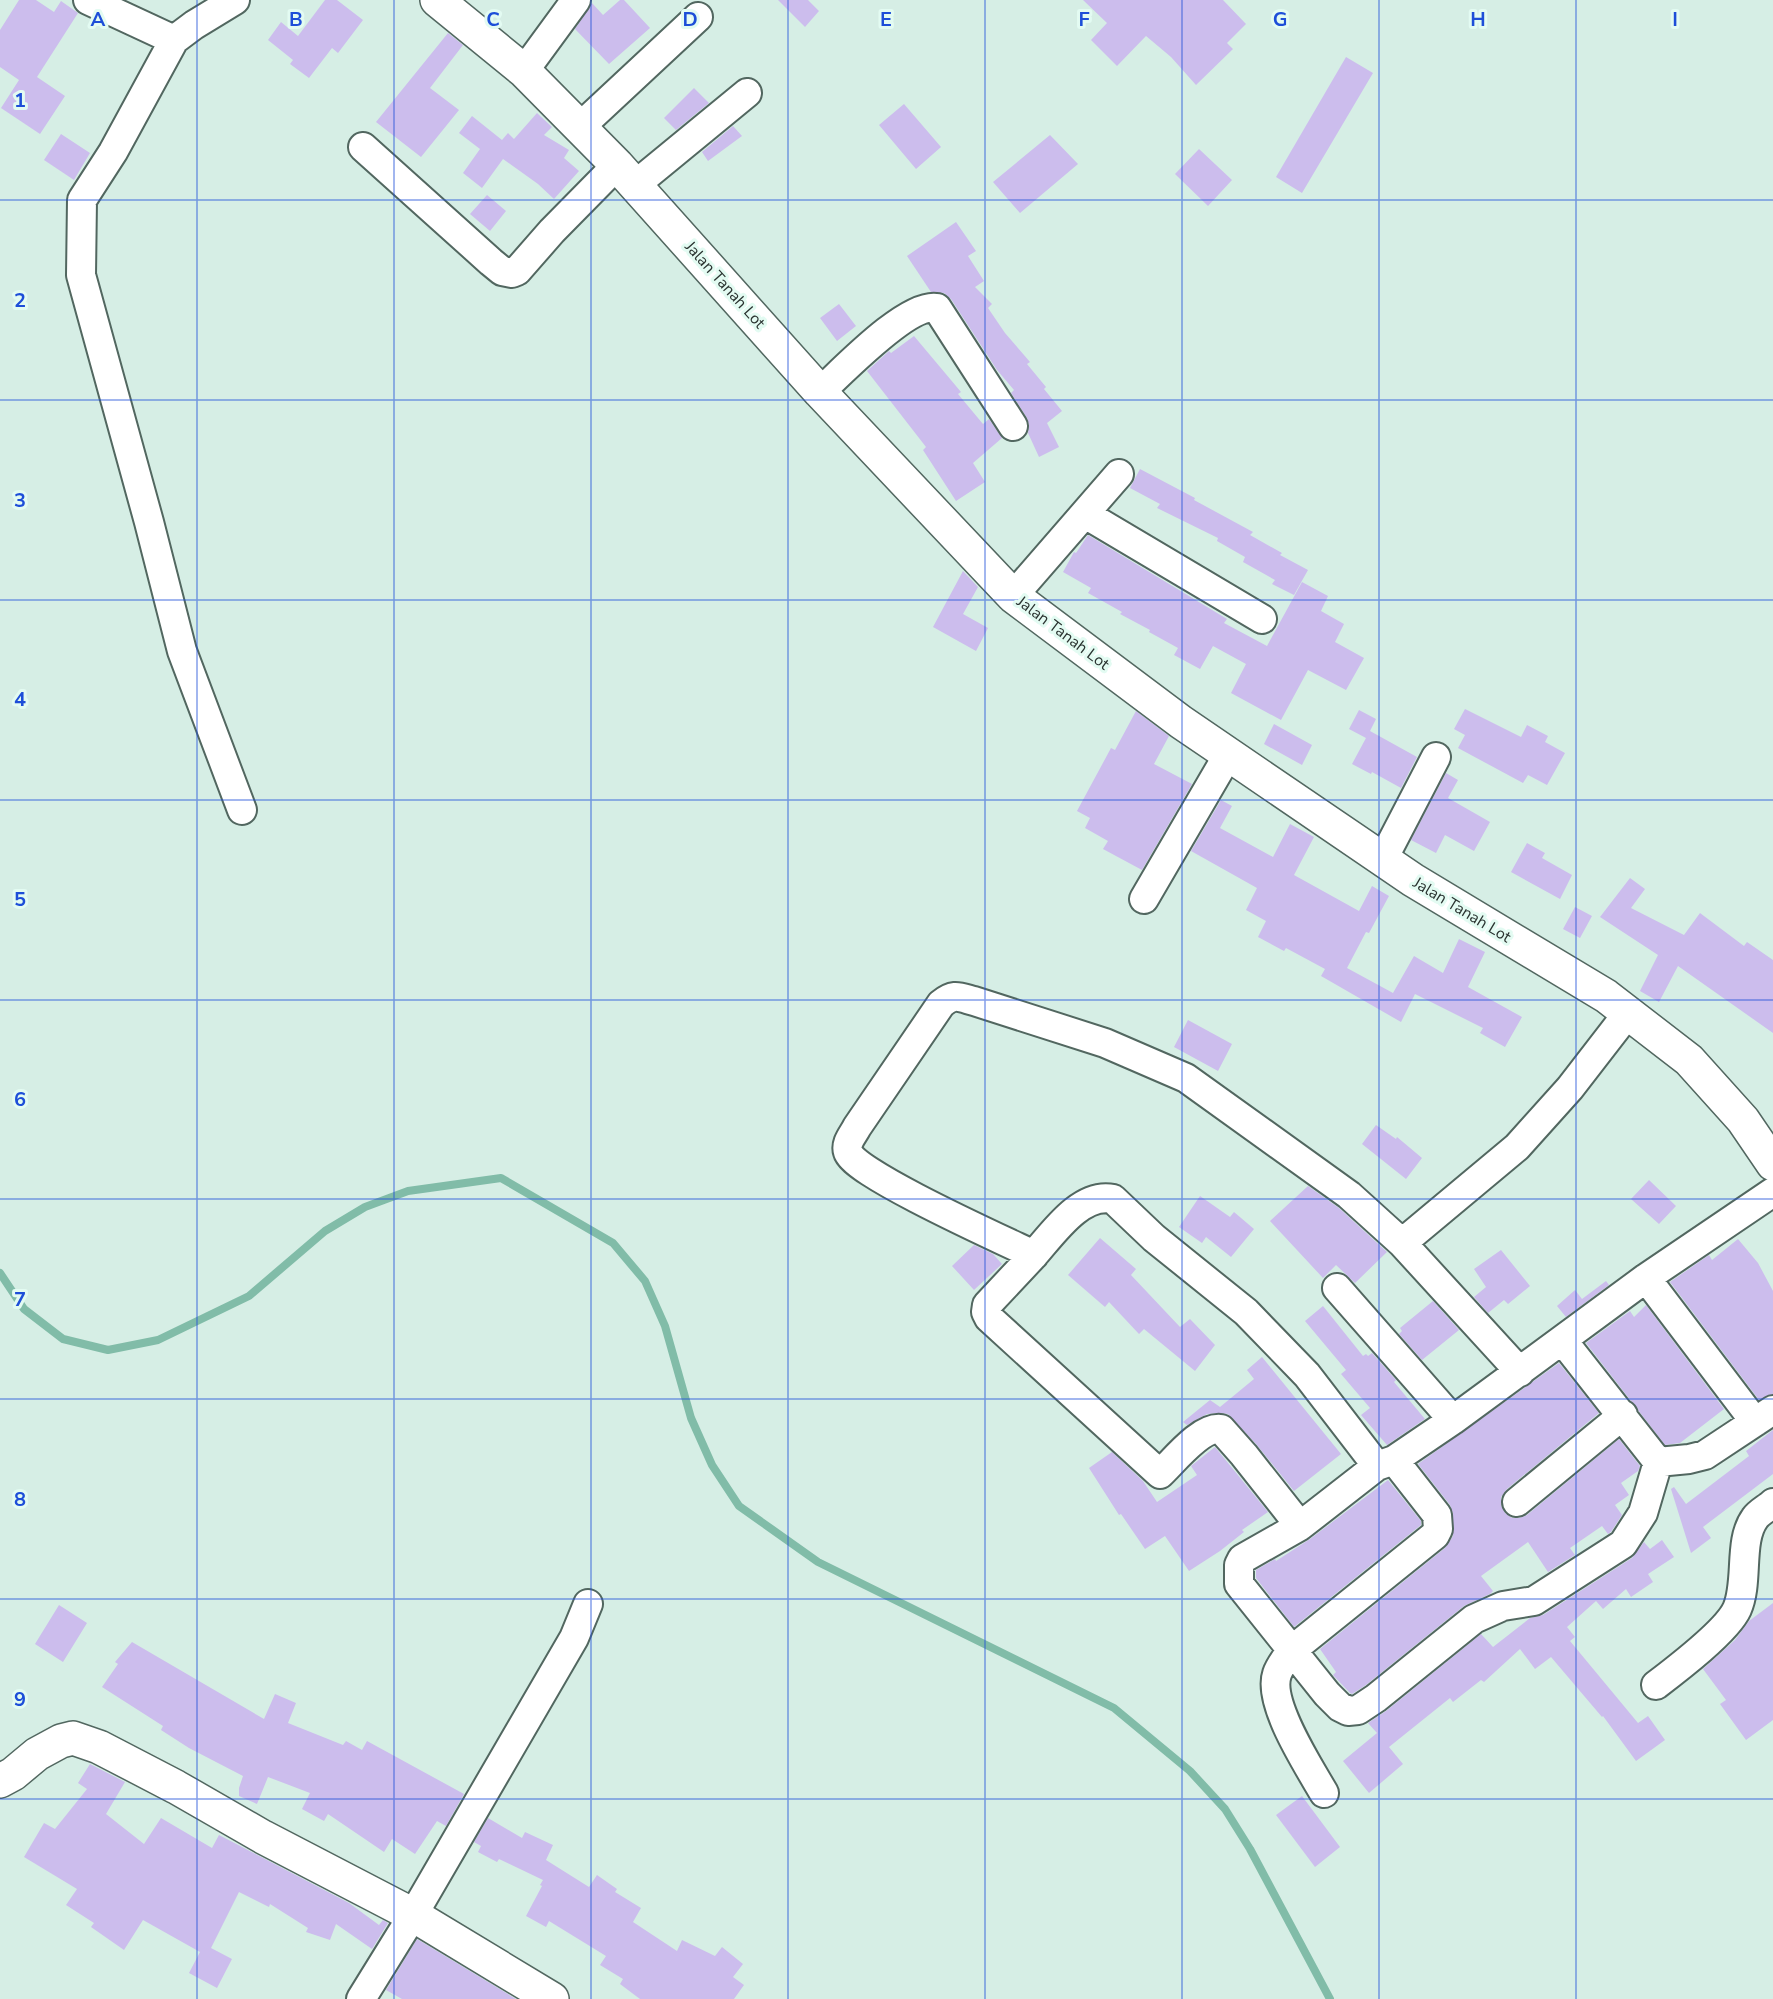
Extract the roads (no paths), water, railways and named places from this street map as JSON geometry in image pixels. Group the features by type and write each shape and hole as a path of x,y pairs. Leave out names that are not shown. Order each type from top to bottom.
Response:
{"main road":[{"name":"Jalan Tanah Lot","path":"437,0 524,71 626,175 820,392 1013,596 1181,722 1413,880 1606,996 1689,1060 1743,1120 1773,1164"},
{"path":"0,1781 13,1774 37,1754 61,1741 73,1738 85,1741 121,1757 262,1838 413,1915 552,1999"}],"street":[{"path":"88,0 174,40"},
{"path":"235,0 174,40 112,152 82,200 81,275 182,651 242,810"},
{"path":"524,71 576,0"},
{"path":"579,127 698,17"},
{"path":"363,147 490,262 508,273 518,270 552,231 626,175 747,93"},
{"path":"820,392 890,329 909,315 931,307 937,308 1013,426"},
{"path":"1013,596 1119,474"},
{"path":"1085,514 1262,619"},
{"path":"1144,899 1228,755"},
{"path":"1383,859 1436,757"},
{"path":"1034,1254 896,1187 854,1162 847,1152 847,1144 857,1127 949,997 957,996 1105,1043 1186,1078 1348,1195 1402,1243 1520,1372"},
{"path":"1402,1243 1517,1147 1570,1088 1628,1013"},
{"path":"1658,1462 1643,1513 1623,1544 1534,1601 1503,1606 1473,1619 1358,1710 1348,1711 1340,1707 1239,1584 1239,1565 1242,1559 1300,1526 1386,1463 1453,1420 1647,1278 1773,1192"},
{"path":"1300,1526 1221,1429 1210,1429 1195,1439 1160,1474 989,1318 986,1312 987,1305 1065,1219 1097,1198 1113,1198 1154,1238 1246,1312 1437,1515 1438,1528 1435,1535 1292,1650 1276,1674 1276,1695 1283,1718 1324,1793"},
{"path":"1647,1278 1764,1416 1705,1455 1658,1462"},
{"path":"1337,1288 1453,1420"},
{"path":"1563,1341 1658,1462"},
{"path":"1517,1502 1623,1415"},
{"path":"1656,1684 1680,1667 1724,1627 1737,1609 1743,1585 1750,1530 1755,1518 1773,1503"},
{"path":"361,1999 413,1915 574,1638 588,1604"}],"waterway":[{"path":"0,1273 24,1309 63,1339 108,1350 158,1340 249,1296 325,1231 365,1207 408,1191 501,1178 613,1243 645,1281 665,1326 691,1418 712,1465 739,1506 818,1562 1114,1708 1190,1771 1225,1809 1250,1849 1330,1999"}]}
